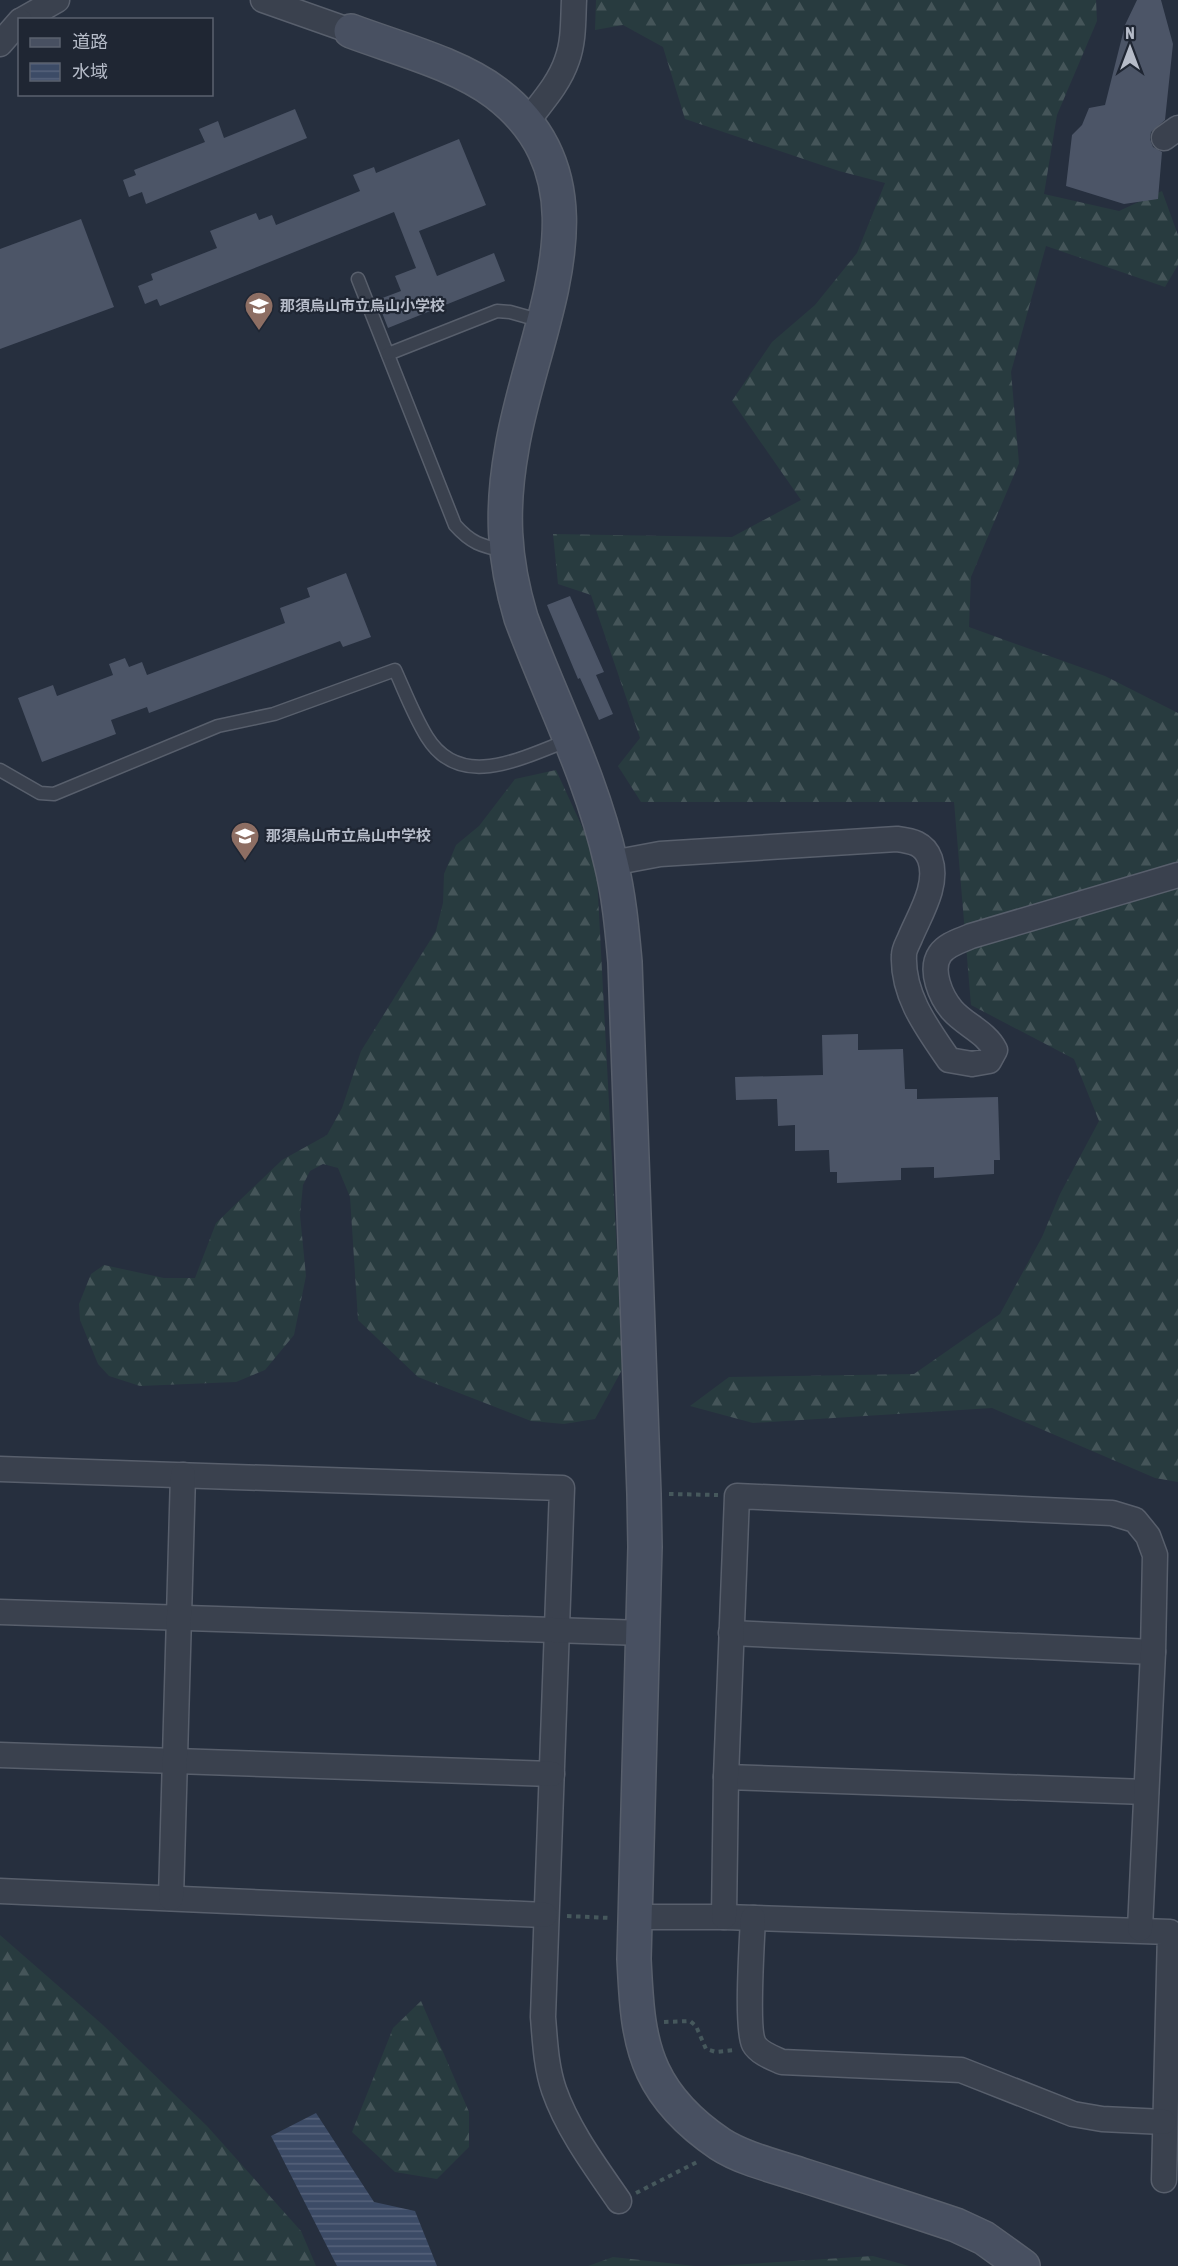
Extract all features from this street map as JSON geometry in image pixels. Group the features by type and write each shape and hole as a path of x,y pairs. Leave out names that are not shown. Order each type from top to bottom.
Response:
{"street":[{"path":"25,18 57,0"},
{"path":"263,0 458,71 496,93 542,142 555,176 560,217 560,244 555,274 512,446 507,482 506,552 512,588 521,618 601,824 612,863 625,962 644,1494 643,1633 635,1917 636,1995 639,2024 652,2071 664,2092 687,2119 722,2145 762,2162 957,2225 984,2238 1023,2266"},
{"path":"526,123 555,84 567,61 572,38 574,0"},
{"path":"0,44 18,23"},
{"path":"612,863 660,854 722,849 897,839 915,841 927,851 934,869 931,888 904,952 909,993 924,1024 949,1060 972,1064 989,1061 995,1050 990,1040 951,1009 942,993 935,974 938,956 948,946 971,936 1178,875"},
{"path":"0,1469 562,1488 543,2017 554,2089 574,2133 619,2201"},
{"path":"171,1898 183,1475"},
{"path":"724,1917 726,1777 737,1496 1112,1513 1135,1520 1148,1536 1155,1555 1153,1652 1140,1929"},
{"path":"0,1612 643,1633"},
{"path":"731,1633 1153,1652"},
{"path":"0,1755 552,1774"},
{"path":"726,1777 1146,1792"},
{"path":"0,1891 545,1915"},
{"path":"635,1917 724,1917 1140,1929 1170,1932 1164,2180"},
{"path":"753,1918 750,2026 754,2045 769,2056 782,2062 960,2070 1072,2114 1102,2119 1164,2122"}],"lane":[{"path":"358,279 455,525 467,539 474,543 506,552"},
{"path":"388,354 497,311 543,321"},
{"path":"0,770 40,793 54,794 218,726 274,714 395,670 427,737 441,755 457,765 480,767 504,764 570,740"}],"path":[{"path":"644,1494 737,1496"},
{"path":"545,1915 635,1917"},
{"path":"639,2024 690,2020 696,2026 706,2049 716,2052 754,2045"},
{"path":"619,2201 699,2161 722,2145"}],"green space":[{"path":"596,0 1096,0 1097,21 1057,115 1044,194 1119,211 1162,191 1178,235 1178,265 1165,287 1046,246 1011,372 1019,463 971,577 969,627 1105,676 1178,713 1178,1482 1155,1478 992,1408 753,1423 690,1406 729,1377 914,1374 1000,1314 1042,1237 1060,1194 1099,1121 1074,1059 971,1005 954,802 641,802 618,766 640,738 591,595 558,584 553,534 732,537 801,500 732,401 772,342 815,305 857,253 885,183 839,171 685,119 663,47 623,25 595,30"},
{"path":"556,770 596,857 623,1368 595,1419 564,1424 531,1421 418,1377 358,1320 350,1197 338,1168 323,1164 310,1171 303,1185 300,1215 306,1276 294,1335 265,1370 236,1382 140,1386 109,1376 98,1364 80,1320 79,1304 91,1274 104,1265 164,1278 195,1278 216,1223 282,1160 327,1135 342,1108 361,1051 436,931 443,903 444,874 456,845 479,826 515,779"},
{"path":"0,1935 103,2025 207,2126 301,2231 316,2266 0,2266"},
{"path":"421,2001 469,2112 469,2147 437,2179 395,2172 352,2132 393,2028"},
{"path":"873,2256 909,2266 715,2266"},
{"path":"613,2257 695,2266 588,2266"}],"water":[{"path":"316,2113 374,2202 415,2211 437,2266 337,2266 271,2136"}],"building":[{"path":"1137,0 1161,0 1173,44 1165,120 1151,132 1150,139 1153,147 1162,152 1158,199 1124,204 1066,186 1072,135 1082,125 1089,108 1105,105 1125,25"},
{"path":"295,109 307,138 146,204 142,192 129,197 123,180 136,175 134,170 205,142 199,129 218,121 224,138"},
{"path":"459,139 486,205 419,231 437,276 494,253 505,281 388,328 377,300 401,291 395,276 416,268 394,212 160,306 157,299 145,304 138,286 153,280 151,274 217,248 210,231 256,213 259,220 272,215 276,225 360,191 353,175 374,167 376,173"},
{"path":"81,219 114,307 0,349 0,249"},
{"path":"346,573 371,637 343,647 340,641 149,713 147,707 111,720 116,734 42,762 18,698 53,685 57,696 113,675 109,664 125,658 129,667 142,662 147,675 285,623 280,608 310,597 307,588"},
{"path":"570,596 604,672 596,675 613,714 599,720 580,678 578,679 547,605"},
{"path":"858,1034 858,1050 903,1049 905,1089 917,1089 917,1099 998,1097 1000,1160 994,1160 994,1174 934,1178 934,1167 901,1168 901,1180 837,1183 837,1172 830,1172 829,1150 795,1151 795,1125 778,1126 777,1099 736,1100 735,1077 823,1075 822,1035"}],"place":[{"name":"那須烏山市立烏山小学校","path":"259,332"},
{"name":"那須烏山市立烏山中学校","path":"245,862"}]}
